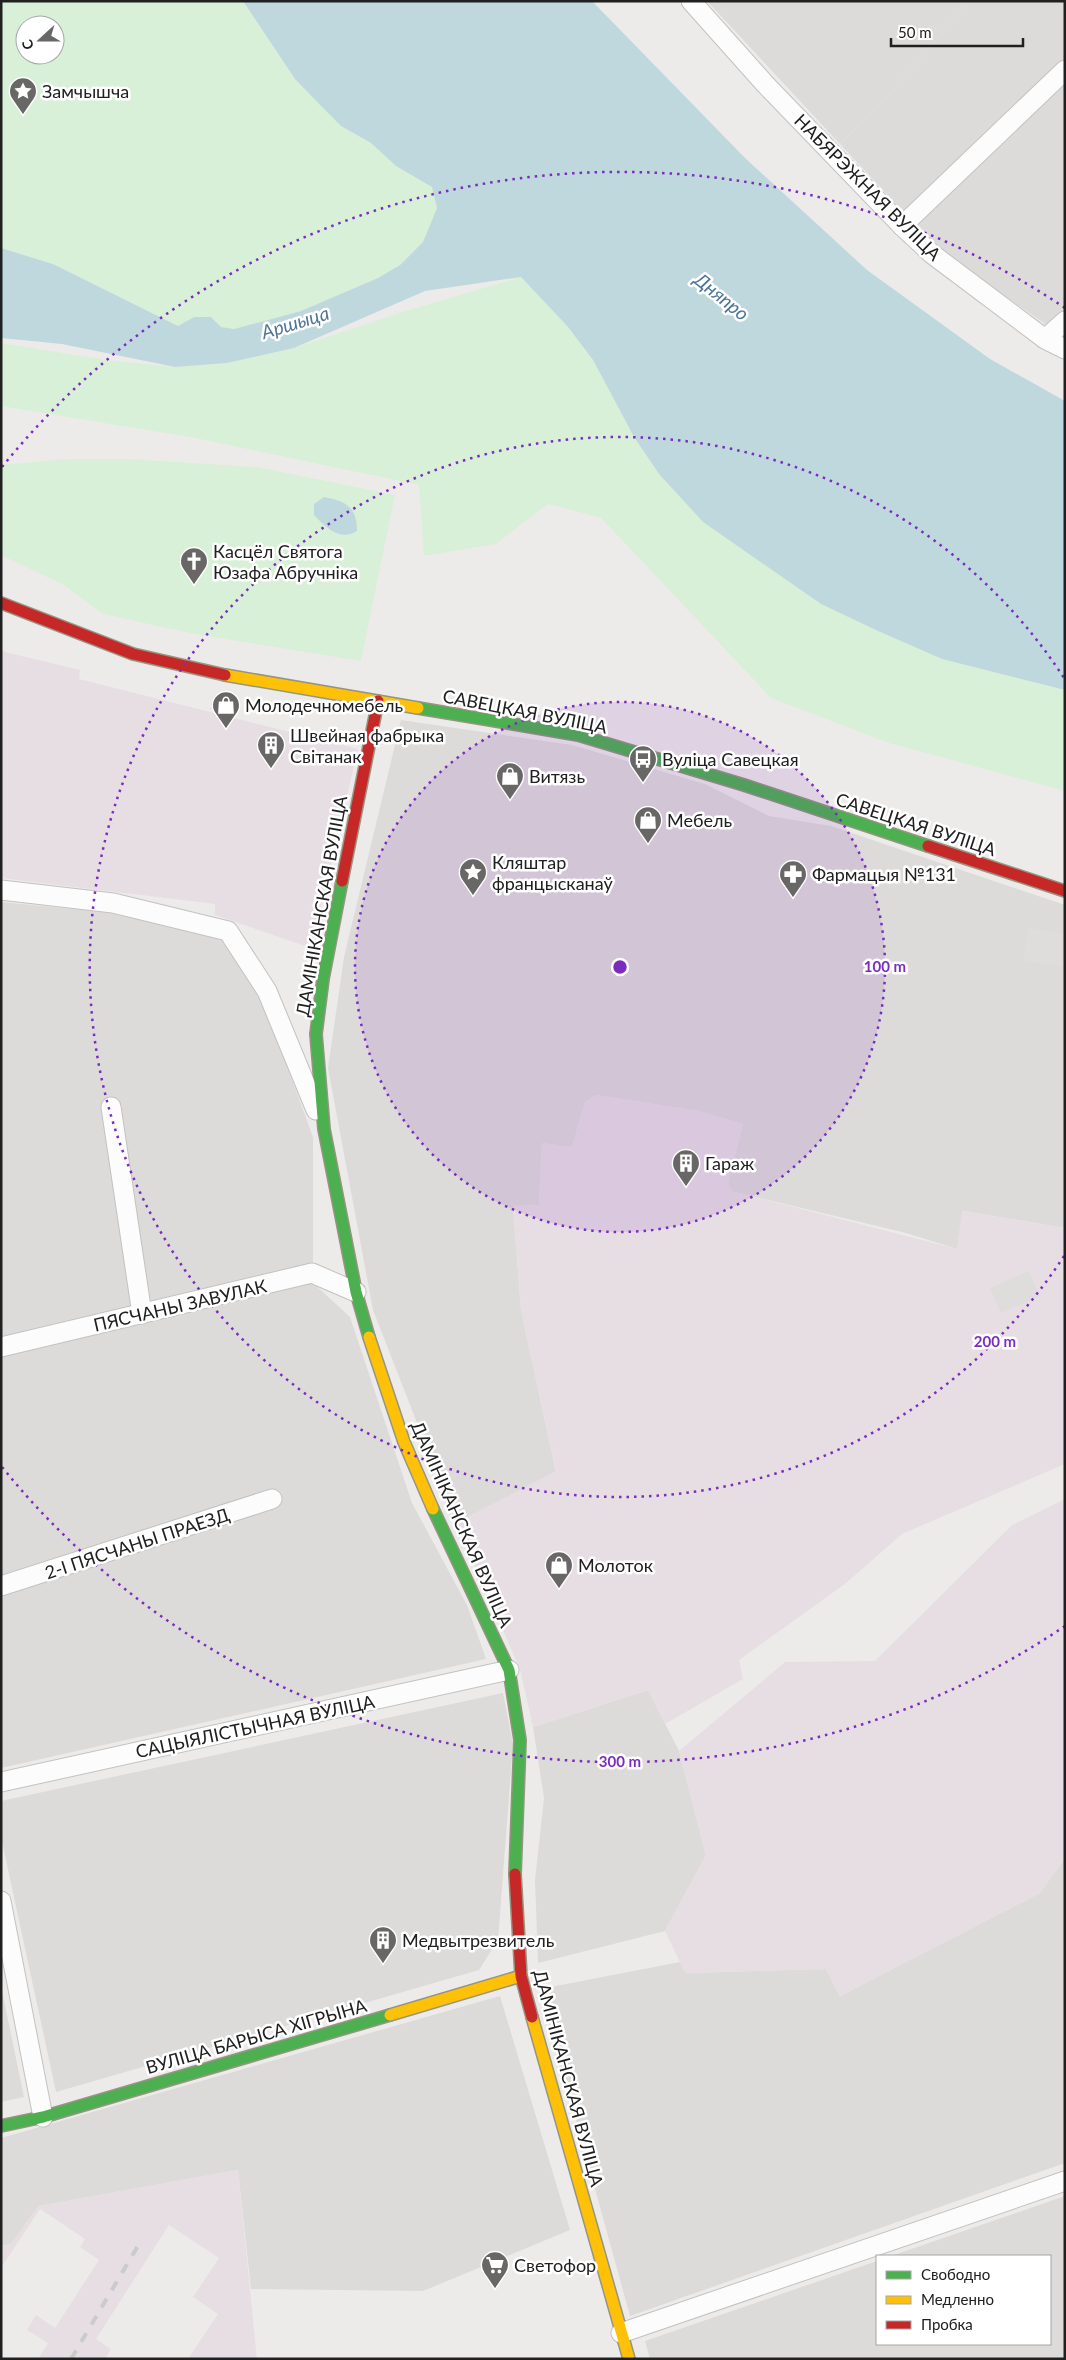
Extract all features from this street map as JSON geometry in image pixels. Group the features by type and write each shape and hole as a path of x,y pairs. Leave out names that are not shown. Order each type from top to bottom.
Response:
{"street":[{"name":"НАБЯРЭЖНАЯ ВУЛІЦА","path":"691,1 765,84 902,226 939,260 1044,339 1065,349"},
{"path":"902,226 1065,70"},
{"path":"1044,339 1065,321"},
{"name":"САВЕЦКАЯ ВУЛІЦА","path":"1,603 133,654 234,677 578,735 744,785 1065,891"},
{"name":"ДАМІНІКАНСКАЯ ВУЛІЦА","path":"378,701 323,979 316,1034 324,1129 356,1292 404,1442 444,1536 509,1670 520,1740 515,1880 521,1976 629,2359"},
{"path":"1,890 113,903 228,931 267,991 324,1129"},
{"path":"111,1107 142,1314"},
{"name":"ПЯСЧАНЫ ЗАВУЛАК","path":"1,1347 312,1274 356,1292"},
{"name":"2-І ПЯСЧАНЫ ПРАЕЗД","path":"1,1586 272,1499"},
{"name":"САЦЫЯЛІСТЫЧНАЯ ВУЛІЦА","path":"1,1782 509,1670"},
{"path":"1,1901 43,2117"},
{"name":"ВУЛІЦА БАРЫСА ХІГРЫНА","path":"1,2126 43,2117 521,1976"},
{"path":"621,2333 1065,2180"}],"shaded area":[{"path":"707,1 969,1 886,99 840,144"},
{"path":"969,1 1065,1 1065,338 937,248 840,144 886,99"},
{"path":"1,651 80,670 79,679 358,749 311,948 215,915 215,904 1,878"},
{"path":"401,720 572,745 705,784 769,816 831,826 1065,905 1065,1228 963,1211 957,1249 906,1233 731,1191 728,1182 743,1124 699,1111 596,1095 585,1102 572,1147 542,1143 539,1205 513,1206 521,1310 556,1472 456,1523 373,1310 328,1068 344,957"},
{"path":"1,902 104,912 225,939 261,995 313,1137 313,1268 1,1338"},
{"path":"1028,928 1065,934 1065,966 1023,961"},
{"path":"596,1095 699,1111 743,1124 728,1182 732,1191 957,1249 962,1211 1065,1228 1065,1464 902,1534 845,1584 739,1660 743,1679 665,1724 648,1690 533,1727 520,1669 456,1523 556,1471 521,1310 513,1206 539,1205 542,1143 572,1147 585,1102"},
{"path":"1029,1271 1040,1296 1001,1313 990,1288"},
{"path":"312,1282 350,1317 412,1503 467,1605 486,1659 1,1768 1,1591 280,1502 278,1490 1,1575 1,1353"},
{"path":"1065,1499 1065,1858 1040,1893 840,1996 826,1969 685,1973 665,1931 706,1855 679,1751 785,1662 875,1661 1012,1525"},
{"path":"648,1690 679,1751 706,1855 665,1931 538,1963 535,1880 544,1798 533,1727"},
{"path":"503,1693 513,1744 498,1940 479,1970 56,2092 1,1837 1,1801"},
{"path":"1065,1858 1065,2163 630,2316 540,1989 680,1962 686,1973 826,1969 840,1996 1040,1893"},
{"path":"1,1986 24,2097 1,2102"},
{"path":"500,1996 570,2230 423,2291 251,2289 238,2170 39,2206 11,2244 1,2246 1,2138"},
{"path":"238,2170 257,2359 188,2359 218,2314 193,2297 219,2258 169,2225 96,2339 111,2349 105,2359 38,2359 48,2343 27,2330 36,2315 55,2328 99,2260 80,2247 85,2239 40,2209 1,2268 1,2246 11,2244 38,2206"},
{"path":"1065,2196 1065,2359 650,2359 645,2341 876,2261 876,2345 1051,2345 1051,2255 894,2255"}],"green space":[{"path":"1,1 243,1 295,79 341,126 371,143 396,166 433,187 437,208 423,242 400,265 378,278 301,311 234,329 221,327 194,317 178,326 53,264 1,248"},
{"path":"521,277 568,327 593,360 634,437 659,474 703,522 821,604 878,631 942,659 1065,690 1065,791 889,743 771,698 601,518 548,504 496,544 424,556 419,485 195,438 1,406 1,343 107,360 175,367 226,363 294,348 402,312"},
{"path":"66,459 130,459 258,467 395,495 361,661 194,634 103,614 62,584 1,555 1,465"}],"water":[{"path":"243,1 592,1 745,158 867,270 990,359 1065,401 1065,690 942,659 878,631 821,604 703,522 659,474 634,437 593,360 568,327 521,277 425,291 294,348 227,363 175,367 62,344 1,338 1,248 53,264 178,326 194,317 211,317 221,327 234,329 301,311 378,278 400,265 423,242 437,208 432,187 396,166 371,143 341,126 295,79"},
{"path":"324,497 344,503 349,507 355,516 357,531 344,535 333,532 314,515 314,504"}],"railway":[{"path":"71,2359 142,2239"}],"traffic: fast":[{"path":"418,708 578,735 744,785 928,846"},
{"path":"342,881 323,979 316,1034 324,1129 356,1292 369,1337"},
{"path":"433,1509 509,1670 520,1740 515,1874"},
{"path":"1,2126 43,2117 390,2015"}],"traffic: slow":[{"path":"225,675 418,708"},
{"path":"369,1337 404,1442 433,1509"},
{"path":"390,2015 521,1976"},
{"path":"532,2017 629,2359"}],"traffic: jam":[{"path":"1,603 133,654 225,675"},
{"path":"342,881 378,701"},
{"path":"928,846 1065,891"},
{"path":"515,1874 521,1976 532,2017"}],"place":[{"name":"Замчышча","path":"23,115"},
{"name":"Касцёл Святога Юзафа Абручніка","path":"194,585"},
{"name":"Молодечномебель","path":"226,729"},
{"name":"Швейная фабрыка Світанак","path":"271,769"},
{"name":"Вуліца Савецкая","path":"643,783"},
{"name":"Витязь","path":"510,800"},
{"name":"Мебель","path":"648,844"},
{"name":"Кляштар францысканаў","path":"473,896"},
{"name":"Фармацыя №131","path":"793,898"},
{"name":"Гараж","path":"686,1187"},
{"name":"Молоток","path":"559,1589"},
{"name":"Медвытрезвитель","path":"383,1964"},
{"name":"Светофор","path":"495,2289"}],"water label":[{"name":"Дняпро","path":"722,296"},
{"name":"Аршыца","path":"295,322"}]}
